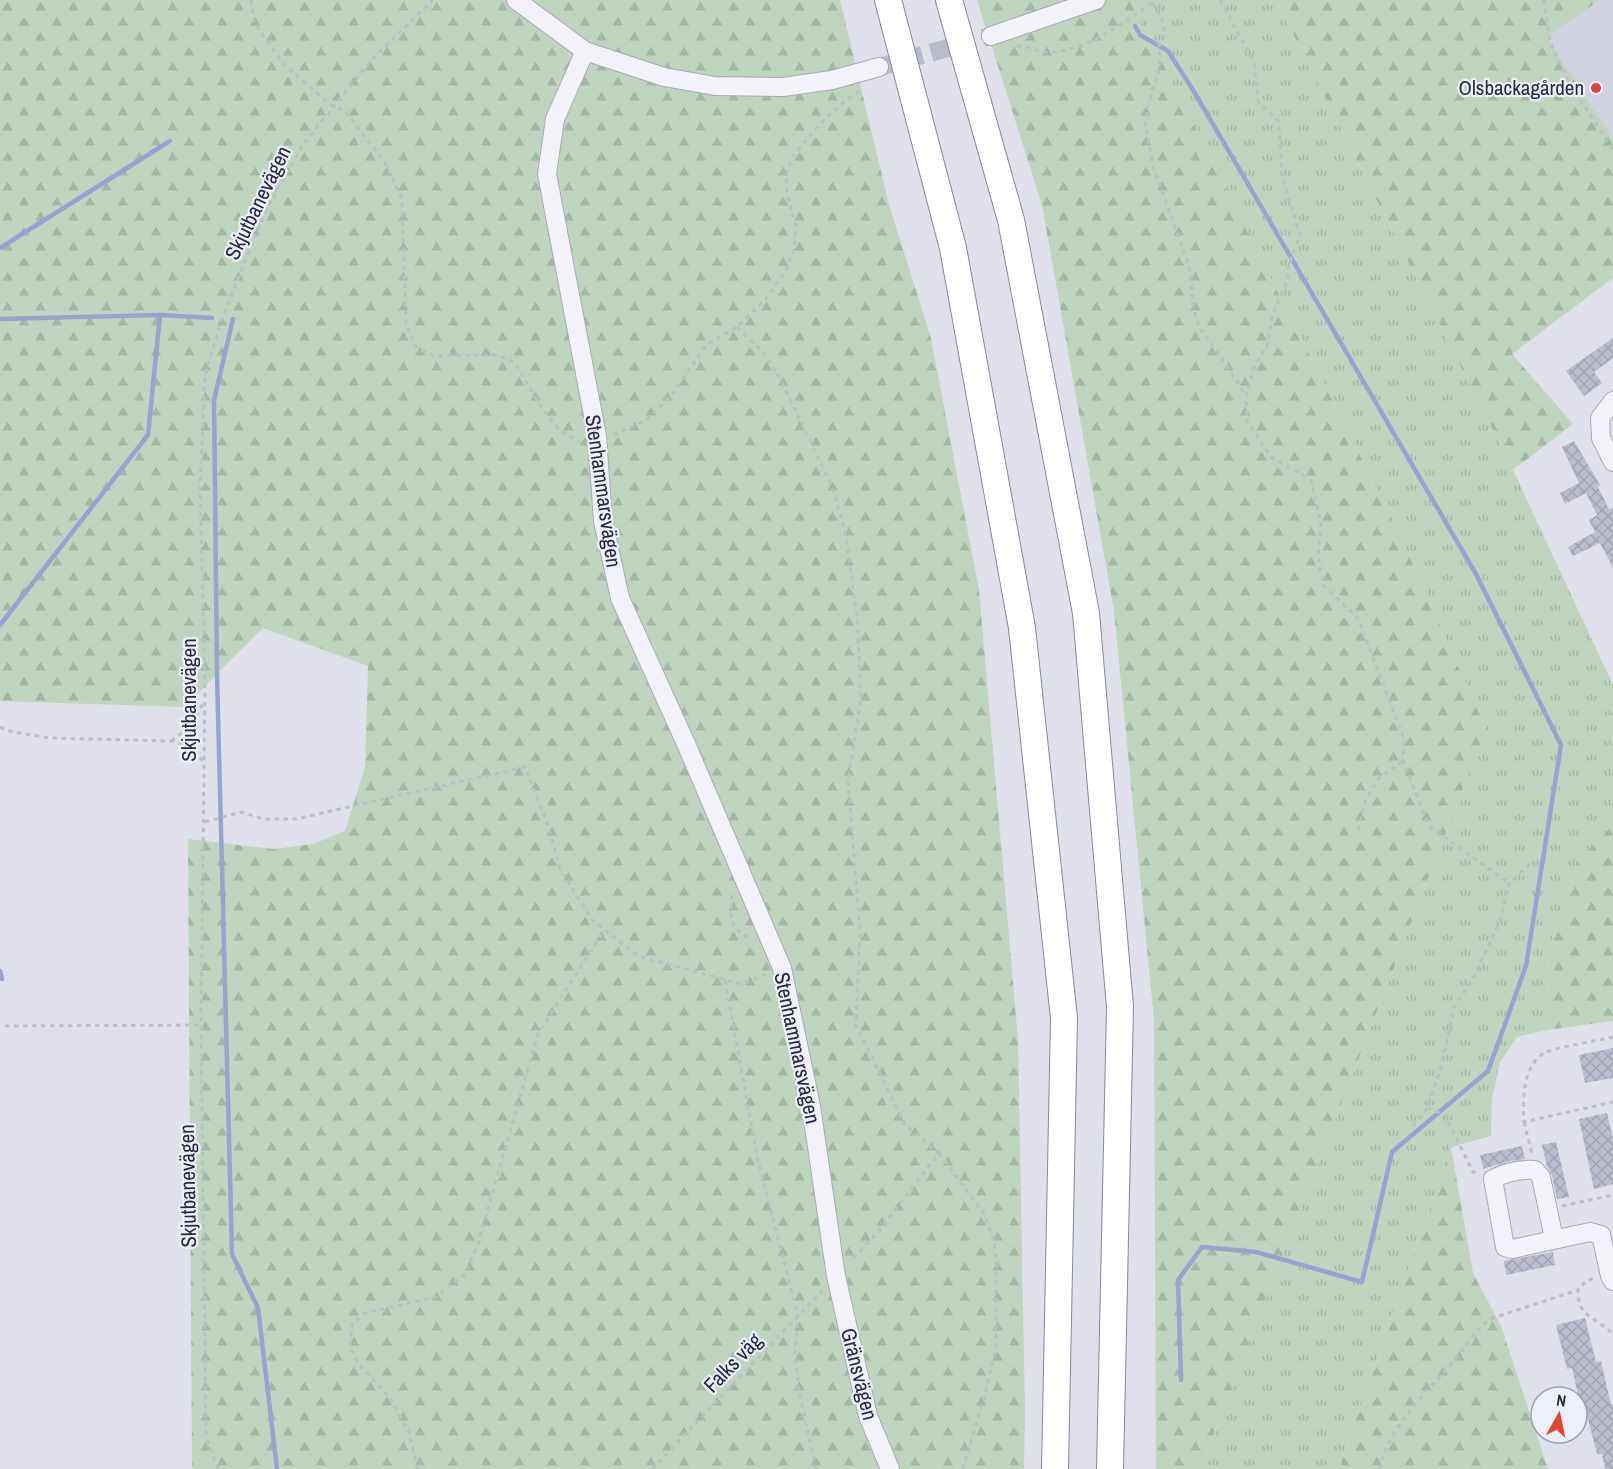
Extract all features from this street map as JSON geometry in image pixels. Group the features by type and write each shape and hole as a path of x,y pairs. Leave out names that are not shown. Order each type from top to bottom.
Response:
{"highway":[{"path":"888,0 953,248 1022,628 1064,1018 1055,1469"},
{"path":"949,0 1011,220 1086,613 1120,1007 1110,1469"}],"street":[{"path":"516,0 585,51 664,77 715,86 783,87 832,80 879,67"},
{"path":"991,36 1096,0"},
{"name":"Stenhammarsvägen","path":"585,51 555,118 547,174 597,436 606,532 620,598 687,746 782,968 811,1106 836,1276"},
{"path":"1613,401 1600,418 1601,438 1613,462"},
{"path":"1554,1239 1541,1177 1535,1170 1525,1169 1502,1174 1493,1179 1505,1247 1512,1249 1590,1232 1600,1234 1611,1278"},
{"name":"Gränsvägen","path":"836,1276 868,1416 890,1469"}],"path":[{"name":"Skjutbanevägen","path":"218,1469 206,1437 201,1025 205,701 200,486 205,376 221,321 265,212 304,143 374,57 433,0"},
{"path":"1012,46 1023,45 1044,52 1072,48 1121,26 1156,0"},
{"path":"1220,0 1254,62 1258,101 1279,122 1282,176 1300,235 1289,264 1288,280 1273,313 1267,346 1255,365 1246,396 1247,421 1271,458 1311,480 1321,523 1318,555 1323,585 1358,618 1404,739 1403,761 1429,826 1509,883"},
{"path":"1544,0 1550,42 1563,70 1613,150"},
{"path":"1152,3 1161,16 1165,34 1159,41 1160,67 1145,123 1154,169 1189,265 1194,310 1199,327 1246,396"},
{"path":"737,327 764,352 778,375 832,486 845,531 857,615 861,697 848,781 860,931 856,1025 905,1125 939,1153 984,1214 993,1238 996,1257 996,1347 963,1469"},
{"path":"171,741 190,727 205,701"},
{"path":"0,727 9,731 49,738 171,741 190,746 205,763"},
{"path":"1358,830 1365,801 1379,778 1403,761"},
{"path":"205,822 241,812 263,819 296,819 525,767 549,828 560,869 592,920 604,930 638,956 741,984 782,968"},
{"path":"1413,1126 1427,1108 1441,1068 1454,1007 1473,979 1500,921 1509,883 1530,864"},
{"path":"418,1469 409,1433 391,1399 358,1363 350,1348 352,1324 365,1313 436,1297 464,1275 477,1247 538,1034 604,930"},
{"path":"724,980 757,1156 798,1317 795,1353 799,1392 816,1469"},
{"path":"5,1026 201,1025"},
{"path":"1535,1170 1524,1122 1523,1097 1530,1069 1545,1053 1613,1037"},
{"path":"1524,1122 1613,1102"},
{"path":"1427,1108 1445,1115 1473,1172 1493,1179"},
{"name":"Falks väg","path":"652,1469 879,1231 939,1153"},
{"path":"1548,1209 1613,1195"},
{"path":"1380,1469 1382,1455 1411,1408 1454,1361 1478,1329 1490,1319 1578,1290 1587,1280 1611,1278"},
{"path":"1578,1290 1580,1305 1613,1335"}],"shaded area":[{"name":"Olsbackagården","path":"1600,0 1613,0 1613,139 1546,37"}],"green space":[{"path":"0,0 840,0 889,205 931,338 979,590 1018,1040 1024,1469 192,1469 188,839 274,849 313,844 345,831 365,767 368,666 263,628 184,707 0,701"},
{"path":"977,0 1131,0 1400,535 1486,729 1200,1469 1156,1469 1154,1020 1114,611 1042,205"},
{"path":"1131,0 1276,0 1513,470 1613,685 1613,825 1580,859 1549,950 1546,1030 1517,1037 1500,1062 1492,1100 1491,1136 1451,1147 1342,1459 1341,1469 1200,1469 1486,729 1400,535"},
{"path":"1276,0 1600,0 1546,37 1613,139 1613,278 1512,354 1573,424 1513,470"},
{"path":"1613,825 1613,1021 1546,1030 1549,950 1580,859"},
{"path":"1451,1147 1473,1273 1501,1326 1529,1411 1529,1445 1540,1445 1548,1469 1341,1469 1342,1459"}],"building":[{"path":"1613,338 1613,358 1594,372 1602,383 1584,396 1566,371"},
{"path":"1574,441 1600,485 1598,487 1609,509 1613,508 1613,568 1600,543 1573,556 1568,547 1595,532 1589,520 1597,515 1586,493 1565,504 1560,493 1579,483 1562,447"},
{"path":"1613,1048 1613,1078 1585,1083 1579,1055"},
{"path":"1607,1113 1613,1139 1613,1184 1594,1189 1579,1119"},
{"path":"1556,1142 1569,1197 1557,1199 1542,1145"},
{"path":"1522,1146 1525,1159 1483,1169 1480,1155"},
{"path":"1553,1252 1555,1265 1506,1275 1504,1261"},
{"path":"1585,1318 1596,1362 1601,1361 1611,1405 1613,1404 1613,1469 1605,1469 1602,1454 1597,1454 1589,1423 1589,1385 1576,1385 1572,1368 1567,1369 1556,1325"}],"waterway":[{"path":"1135,26 1140,35 1168,51 1193,90 1476,574 1561,745 1526,966 1488,1071 1392,1152 1362,1282 1256,1252 1202,1247 1178,1280 1181,1380"},
{"path":"0,248 170,141"},
{"path":"0,319 160,315 212,318"},
{"path":"0,625 148,435 160,315"},
{"path":"233,319 214,400 217,675 232,1254 258,1308 277,1469"},
{"path":"0,971 2,979"}],"tunnel":[{"path":"879,67 991,36"}],"place":[{"name":"Olsbackagården","path":"1596,88"}]}
